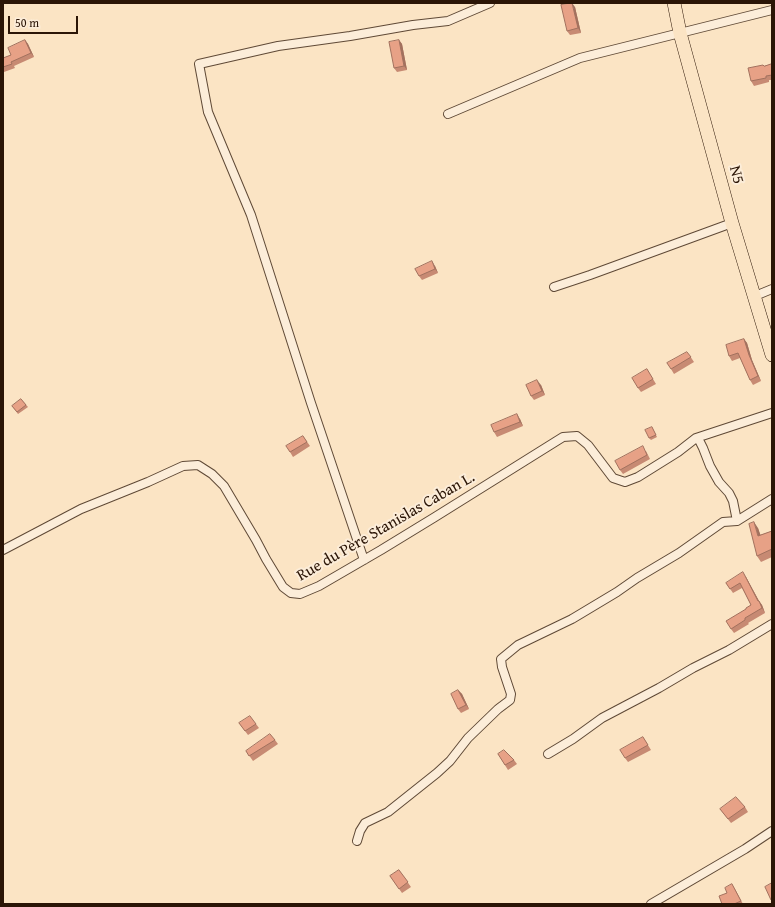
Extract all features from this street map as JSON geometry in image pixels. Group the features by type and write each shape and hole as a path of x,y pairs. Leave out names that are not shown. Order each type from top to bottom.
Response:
{"main road":[{"name":"N5","path":"674,3 680,33 732,223 772,355"}],"street":[{"path":"364,560 311,403 251,216 208,112 199,64 278,46 448,20 490,3"},
{"path":"448,114 580,58 772,10"},
{"path":"554,287 732,223"},
{"path":"755,296 772,289"},
{"name":"Rue du Père Stanislas Caban L.","path":"3,550 81,509 183,466 198,465 205,468 224,486 283,587 287,591 294,594 305,592 319,586 364,560 563,437 577,436 588,445 613,478 625,482 638,477 678,452 696,438 772,413"},
{"path":"698,438 710,466 719,482 734,501 737,521"},
{"path":"357,840 365,823 388,812 450,762 468,738 498,709 510,700 511,694 502,667 501,659 518,645 572,618 679,553 723,522 737,521 772,500"},
{"path":"548,754 573,739 602,718 729,650 772,624"},
{"path":"651,904 745,849 772,831"}],"building":[{"path":"572,3 578,28 567,31 561,5"},
{"path":"25,40 31,53 11,62 12,64 3,67 3,58 11,55 8,48"},
{"path":"399,40 404,66 394,68 389,42"},
{"path":"772,64 772,75 766,76 766,78 751,81 748,68"},
{"path":"432,261 435,269 419,276 415,269"},
{"path":"744,339 758,376 750,380 738,353 729,356 726,345"},
{"path":"687,352 691,357 671,369 667,363"},
{"path":"647,369 653,379 638,388 632,378"},
{"path":"537,380 542,391 531,396 526,385"},
{"path":"21,399 26,405 17,412 12,406"},
{"path":"517,414 520,422 494,432 491,425"},
{"path":"652,427 656,435 649,438 645,430"},
{"path":"303,436 307,442 290,452 286,446"},
{"path":"643,446 647,455 620,470 615,461"},
{"path":"754,522 758,536 772,531 772,549 757,556 749,524"},
{"path":"743,572 762,608 745,618 745,620 731,629 726,621 751,605 740,583 730,589 726,583"},
{"path":"458,690 466,705 458,709 451,694"},
{"path":"250,716 256,724 245,731 239,723"},
{"path":"270,734 275,740 249,756 246,751"},
{"path":"643,737 648,745 625,758 620,750"},
{"path":"504,750 514,760 505,765 498,754"},
{"path":"736,797 745,807 728,819 720,809"},
{"path":"399,870 408,882 399,889 390,876"},
{"path":"772,883 772,900 771,900 765,887"},
{"path":"732,884 741,901 734,904 722,904 719,896 727,893 725,888"}]}
